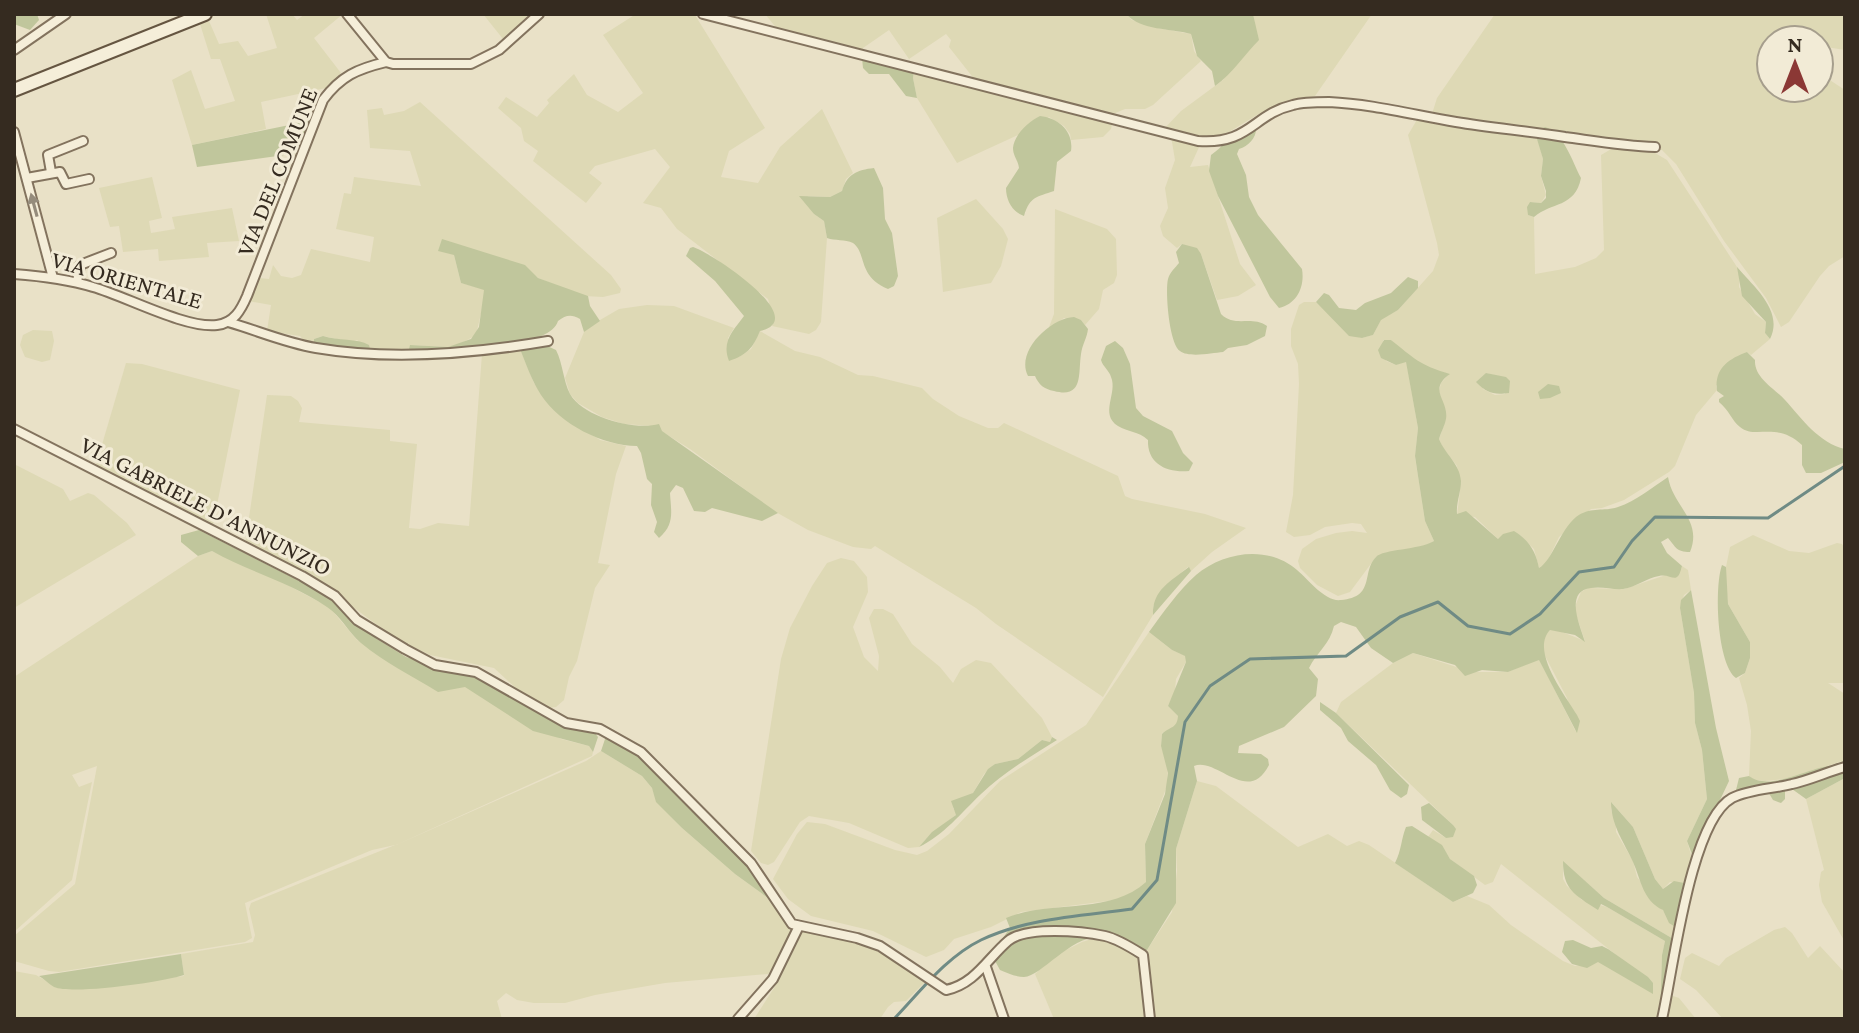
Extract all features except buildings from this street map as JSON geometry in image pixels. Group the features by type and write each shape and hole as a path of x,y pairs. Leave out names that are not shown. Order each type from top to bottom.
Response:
{"street":[{"path":"14,50 66,14"},
{"path":"14,90 205,14"},
{"path":"347,14 386,62"},
{"name":"VIA DEL COMUNE","path":"228,322 236,316 247,296 323,100 335,84 348,75 386,62 471,64 499,50 539,14"},
{"path":"703,14 1198,141 1215,142 1236,136 1292,105 1328,102 1371,106 1597,143 1655,147"},
{"path":"14,132 53,278"},
{"path":"51,172 48,155 83,141"},
{"path":"27,178 60,172 66,184 89,179"},
{"path":"77,282 80,265 111,253"},
{"name":"VIA ORIENTALE","path":"14,274 77,282 206,324 228,322 313,348 367,355 486,352 548,341"},
{"name":"VIA GABRIELE D'ANNUNZIO","path":"14,429 302,576 335,596 357,620 435,665 476,672 566,723 600,729 641,752 751,863 792,924 799,926"},
{"path":"1662,1019 1696,856 1716,815 1734,797 1795,784 1845,767"},
{"path":"738,1019 773,979 799,926 880,946 946,990 956,988 986,967 1010,940 1034,932 1107,937 1143,955 1150,1019"},
{"path":"986,967 1004,1019"}],"shaded area":[{"path":"266,14 292,14 297,20 305,14 343,14 314,38 341,73 326,88 261,102 266,129 192,145 172,80 191,70 205,109 235,101 220,59 211,59 200,24 209,21 219,44 238,41 248,56 277,48"},
{"path":"483,14 530,14 503,39"},
{"path":"636,14 695,15 765,128 729,151 721,177 758,183 780,147 822,109 853,173 846,179 842,191 830,197 808,196 814,214 824,221 827,238 821,322 809,334 772,326 774,321 768,299 677,229 661,208 643,203 670,167 655,149 595,166 589,173 602,183 586,203 533,161 538,151 524,141 521,128 498,108 506,97 537,117 549,103 547,100 574,74 587,95 618,112 643,93 603,35"},
{"path":"765,14 1126,14 1132,20 1157,28 1191,34 1194,51 1201,61 1153,105 1113,114 975,80 949,47 951,40 946,34 909,59 889,30 863,48 862,53 778,30"},
{"path":"1253,14 1372,14 1315,96 1257,115 1214,138 1163,130 1181,111 1223,80 1256,31"},
{"path":"1495,14 1845,14 1845,50 1835,48 1835,24 1755,24 1755,104 1835,104 1835,83 1845,90 1845,256 1829,266 1789,322 1781,327 1766,298 1724,241 1676,164 1662,150 1431,117 1437,98"},
{"path":"914,71 1113,120 1111,129 1103,137 1071,140 1064,126 1049,117 957,163 917,98"},
{"path":"420,102 611,275 621,289 620,293 603,297 584,296 530,272 454,255 461,283 484,289 485,296 476,335 462,343 448,347 411,345 409,349 371,353 357,340 351,342 323,336 314,339 314,344 306,343 300,336 267,331 271,305 248,301 259,278 269,279 273,265 281,276 292,278 301,275 311,249 370,262 374,237 336,229 344,193 351,194 354,177 421,186 410,151 370,148 367,110 382,108 384,115 404,111"},
{"path":"1418,118 1537,136 1543,159 1541,176 1546,195 1541,203 1530,202 1528,215 1534,217 1535,274 1575,267 1596,258 1604,250 1601,155 1613,148 1655,153 1667,160 1737,267 1740,272 1739,287 1755,314 1766,322 1765,333 1770,339 1751,355 1747,352 1716,386 1717,390 1696,415 1675,466 1669,472 1624,500 1591,509 1559,537 1547,562 1539,568 1534,549 1520,535 1498,539 1475,517 1457,515 1460,491 1457,466 1439,439 1446,419 1439,391 1449,374 1428,368 1407,356 1391,340 1383,340 1386,361 1396,365 1406,360 1418,428 1415,457 1425,521 1434,541 1421,548 1376,557 1350,592 1338,596 1317,585 1300,568 1298,561 1302,549 1316,539 1352,531 1367,533 1361,524 1325,527 1310,535 1294,537 1286,532 1293,495 1299,384 1298,364 1291,346 1291,329 1299,305 1316,302 1352,335 1362,338 1373,335 1381,319 1398,310 1433,271 1439,255 1437,243 1408,135","holes":["1486,373 1506,378 1505,394 1495,395 1483,389"]},
{"path":"1171,136 1200,145 1190,167 1208,165 1240,264 1256,285 1238,296 1217,300 1201,254 1182,244 1177,248 1163,236 1160,226 1168,208 1165,188 1175,160"},
{"path":"152,177 162,218 149,221 151,233 175,229 172,217 232,208 239,241 207,243 209,257 159,261 158,249 123,252 119,226 110,227 99,188"},
{"path":"976,199 1008,239 1001,266 991,283 943,292 937,218"},
{"path":"1055,209 1107,229 1116,239 1117,275 1114,283 1103,290 1099,309 1085,325 1081,320 1064,318 1048,330 1054,314"},
{"path":"647,305 674,306 734,328 728,338 739,357 751,349 760,331 795,351 820,357 858,375 922,388 959,416 988,428 998,428 1004,423 1118,476 1125,496 1205,514 1246,528 1191,571 1188,567 1183,571 1153,606 1153,615 1103,697 976,608 875,546 871,549 853,547 808,530 774,511 690,449 653,426 624,424 602,417 578,403 570,394 565,378 584,332 619,309"},
{"path":"33,330 52,331 54,341 50,360 42,362 25,357 20,345 23,335"},
{"path":"520,349 534,383 561,415 600,440 626,446 616,474 598,563 610,565 595,588 564,700 556,707 548,708 518,690 494,668 430,655 396,639 318,581 245,545 267,395 291,396 298,401 302,408 299,422 390,430 390,441 417,444 409,528 420,529 438,523 469,526 482,354"},
{"path":"126,363 142,364 240,390 213,525 96,465"},
{"path":"14,464 63,489 70,501 88,493 94,495 127,523 136,535 14,608"},
{"path":"1753,535 1789,551 1809,553 1837,543 1845,549 1845,683 1828,683 1845,694 1845,760 1793,778 1765,781 1749,776 1751,731 1739,678 1745,673 1750,658 1750,642 1728,604 1725,572 1730,547"},
{"path":"212,551 272,577 329,607 357,640 451,688 465,686 561,739 589,746 593,752 592,756 396,845 586,761 601,751 642,776 652,788 657,802 682,828 768,898 783,914 790,930 787,946 777,966 768,974 665,983 565,1003 534,1003 517,1000 506,993 497,1001 502,1019 14,1019 14,971 36,975 53,985 81,989 184,976 181,954 253,942 251,903 395,845 372,850 245,903 252,938 245,942 59,972 14,961 14,936 75,884 97,766 72,775 79,787 92,782 72,880 14,932 14,677 198,556"},
{"path":"841,558 854,561 867,577 868,592 853,627 864,657 878,671 879,656 869,618 874,609 883,609 893,614 912,644 940,667 953,683 961,669 976,660 991,663 1042,718 1052,737 1050,742 1042,740 1018,759 995,764 984,774 973,793 953,808 957,814 919,847 908,848 849,823 809,816 800,822 774,862 768,865 761,863 751,851 781,659 790,628 812,586 827,563"},
{"path":"1682,566 1688,570 1691,590 1684,595 1680,608 1707,799 1687,841 1693,862 1689,884 1670,882 1663,889 1655,879 1633,827 1612,803 1611,810 1616,832 1633,861 1637,877 1677,928 1675,940 1604,898 1563,862 1563,879 1582,900 1607,907 1665,941 1660,1019 1152,1019 1147,950 1172,912 1176,849 1197,781 1216,786 1298,847 1328,834 1347,846 1359,841 1369,845 1453,902 1467,896 1489,905 1511,925 1563,961 1575,966 1620,958 1501,864 1493,882 1485,885 1450,859 1441,845 1428,837 1433,830 1446,838 1453,825 1336,713 1341,702 1393,663 1413,653 1472,672 1508,672 1539,659 1576,732 1567,698 1543,652 1544,636 1550,630 1557,630 1585,641 1575,612 1581,592 1588,588 1624,589 1681,570"},
{"path":"1149,632 1172,650 1186,656 1186,662 1176,679 1175,691 1168,706 1178,716 1178,722 1175,727 1162,733 1161,746 1168,766 1167,786 1145,844 1146,882 1136,891 1116,900 1021,912 991,927 954,939 944,950 926,957 873,931 811,916 788,899 773,879 797,834 807,822 825,824 895,850 917,855 927,851 949,834 1000,781 1086,725"},
{"path":"1845,778 1845,942 1822,902 1819,885 1824,870 1806,799"},
{"path":"1785,927 1808,958 1820,946 1845,973 1845,1019 1723,1019 1696,990 1680,979 1685,958 1692,953 1719,966 1726,958 1774,930"},
{"path":"801,930 849,938 877,948 927,980 906,1001 894,1002 880,1019 754,1019 774,988"},
{"path":"1098,937 1137,953 1140,958 1147,1019 1054,1019 1035,974 1056,955"},
{"path":"1670,995 1679,998 1696,1019 1664,1019"}],"green space":[{"path":"14,14 37,14 39,20 30,30 14,24"},
{"path":"1126,14 1253,14 1259,40 1215,86 1212,71 1197,56 1191,34 1148,26"},
{"path":"862,58 914,71 917,98 906,96 889,74 869,74 863,68"},
{"path":"1040,116 1063,127 1070,137 1071,151 1057,162 1054,191 1032,201 1024,216 1010,205 1006,188 1019,168 1013,151 1016,138"},
{"path":"309,121 299,153 197,167 192,145"},
{"path":"1251,124 1256,127 1254,138 1237,154 1246,175 1249,197 1258,215 1302,269 1298,294 1291,303 1279,308 1270,297 1218,196 1209,171 1211,155 1239,130"},
{"path":"1545,127 1562,141 1581,178 1574,195 1568,200 1534,217 1528,215 1530,202 1541,203 1546,198 1541,176 1543,159 1537,139"},
{"path":"874,168 883,188 885,219 892,233 898,276 894,286 888,289 871,278 853,243 827,238 824,221 799,196 830,197 842,191 854,174"},
{"path":"442,239 525,265 538,278 588,296 590,306 600,321 584,332 580,319 566,316 550,331 535,338 491,347 409,349 410,345 448,347 471,339 479,327 484,290 461,283 454,255 438,251"},
{"path":"1182,244 1197,248 1201,254 1221,314 1232,320 1255,321 1267,326 1265,336 1223,352 1195,355 1180,351 1171,328 1167,285 1170,274 1179,263 1176,252"},
{"path":"693,247 753,286 767,300 774,314 773,324 760,331 749,350 729,361 728,342 744,316 715,281 686,256"},
{"path":"1737,267 1759,291 1770,309 1773,329 1770,339 1765,333 1766,322 1742,296"},
{"path":"1408,277 1418,281 1418,288 1398,310 1381,320 1373,335 1362,338 1349,336 1316,302 1324,293 1339,308 1356,310 1391,293"},
{"path":"1074,317 1088,329 1078,383 1070,391 1050,390 1042,386 1035,376 1028,376 1026,356 1046,330 1055,323"},
{"path":"323,336 364,343 369,345 371,353 314,344 314,339"},
{"path":"1384,340 1391,340 1424,364 1450,374 1439,390 1446,419 1439,439 1460,475 1457,514 1466,511 1498,539 1514,531 1531,547 1539,568 1576,517 1625,504 1668,477 1693,531 1690,552 1679,550 1668,538 1661,542 1667,553 1682,566 1678,576 1655,577 1623,589 1583,591 1578,595 1576,610 1585,642 1575,635 1550,630 1544,649 1547,661 1580,721 1577,733 1539,660 1508,672 1482,670 1465,676 1455,665 1413,653 1393,663 1371,648 1356,627 1341,622 1334,626 1330,638 1309,668 1318,679 1316,696 1284,727 1239,746 1238,753 1261,754 1268,759 1269,765 1261,776 1252,781 1242,781 1203,765 1194,766 1197,781 1176,849 1176,903 1147,950 1143,953 1112,939 1090,938 1079,942 1031,975 1021,977 1000,970 994,959 1000,942 1010,928 1006,918 1023,912 1114,899 1131,893 1146,882 1145,844 1165,794 1168,773 1161,746 1162,734 1177,720 1178,716 1168,706 1186,662 1185,656 1149,632 1189,581 1207,567 1233,556 1260,554 1286,562 1323,594 1341,600 1352,598 1364,589 1372,563 1380,554 1434,541 1425,521 1415,456 1418,428 1406,362 1396,365 1381,358 1378,350"},
{"path":"1115,341 1123,348 1130,364 1136,408 1143,416 1172,431 1183,453 1193,463 1189,471 1160,465 1151,455 1148,440 1118,426 1110,416 1113,383 1101,360 1106,346"},
{"path":"543,344 556,350 570,394 586,409 624,424 659,424 662,431 778,513 762,521 712,508 705,512 694,511 683,488 676,485 670,493 670,523 659,538 654,532 657,522 651,505 652,484 647,479 637,446 597,438 571,424 549,406 535,384 520,349"},
{"path":"1747,352 1755,360 1761,377 1812,429 1827,441 1845,449 1845,462 1821,473 1806,473 1802,465 1802,445 1793,438 1775,432 1746,431 1737,425 1719,402 1724,396 1717,391 1717,383 1724,366"},
{"path":"1486,373 1506,377 1510,381 1509,393 1499,394 1480,386 1476,382"},
{"path":"1548,384 1559,386 1561,393 1540,399 1538,392"},
{"path":"199,530 329,596 377,639 406,657 487,680 594,732 598,737 593,752 589,746 533,731 465,687 438,692 370,650 332,611 314,599 212,551 198,556 181,542 181,535"},
{"path":"1722,565 1726,567 1728,604 1750,642 1750,658 1745,673 1736,678 1725,658 1721,642 1718,590"},
{"path":"1189,567 1191,571 1153,615 1159,593"},
{"path":"1691,590 1716,728 1729,781 1693,857 1687,841 1707,799 1680,608 1681,600"},
{"path":"1320,702 1336,713 1409,785 1407,794 1401,798 1390,790 1376,765 1348,741 1341,728 1320,710"},
{"path":"606,736 629,746 746,859 783,914 768,898 682,828 656,802 652,788 642,776 601,751"},
{"path":"1052,737 1057,740 999,779 944,830 919,847 932,832 956,815 951,801 973,793 988,769 995,764 1018,759 1042,740 1050,742"},
{"path":"1845,760 1845,778 1806,799 1792,789 1792,783 1781,787 1785,791 1785,799 1781,803 1773,800 1767,790 1738,793 1736,790 1739,778 1749,776 1764,781 1781,780"},
{"path":"1611,802 1633,827 1655,879 1663,889 1674,881 1689,884 1677,928 1669,923 1663,910 1651,901 1644,889 1616,826"},
{"path":"1429,803 1456,829 1453,837 1446,838 1422,820 1421,807"},
{"path":"1412,826 1442,845 1450,859 1474,876 1477,885 1473,893 1453,902 1395,863 1406,827"},
{"path":"1563,861 1604,898 1675,940 1660,1019 1665,941 1607,907 1601,904 1598,910 1577,896 1565,879"},
{"path":"1573,940 1591,948 1602,946 1608,949 1648,977 1653,983 1653,994 1598,962 1587,968 1572,964 1562,952 1565,941"},
{"path":"181,954 184,975 139,984 64,989 54,987 39,976"}],"waterway":[{"path":"894,1019 945,965 981,940 1036,922 1132,909 1157,880 1185,722 1210,686 1250,659 1346,656 1400,617 1438,602 1468,626 1510,634 1540,614 1579,572 1614,567 1632,541 1655,517 1768,518 1845,466"}]}
